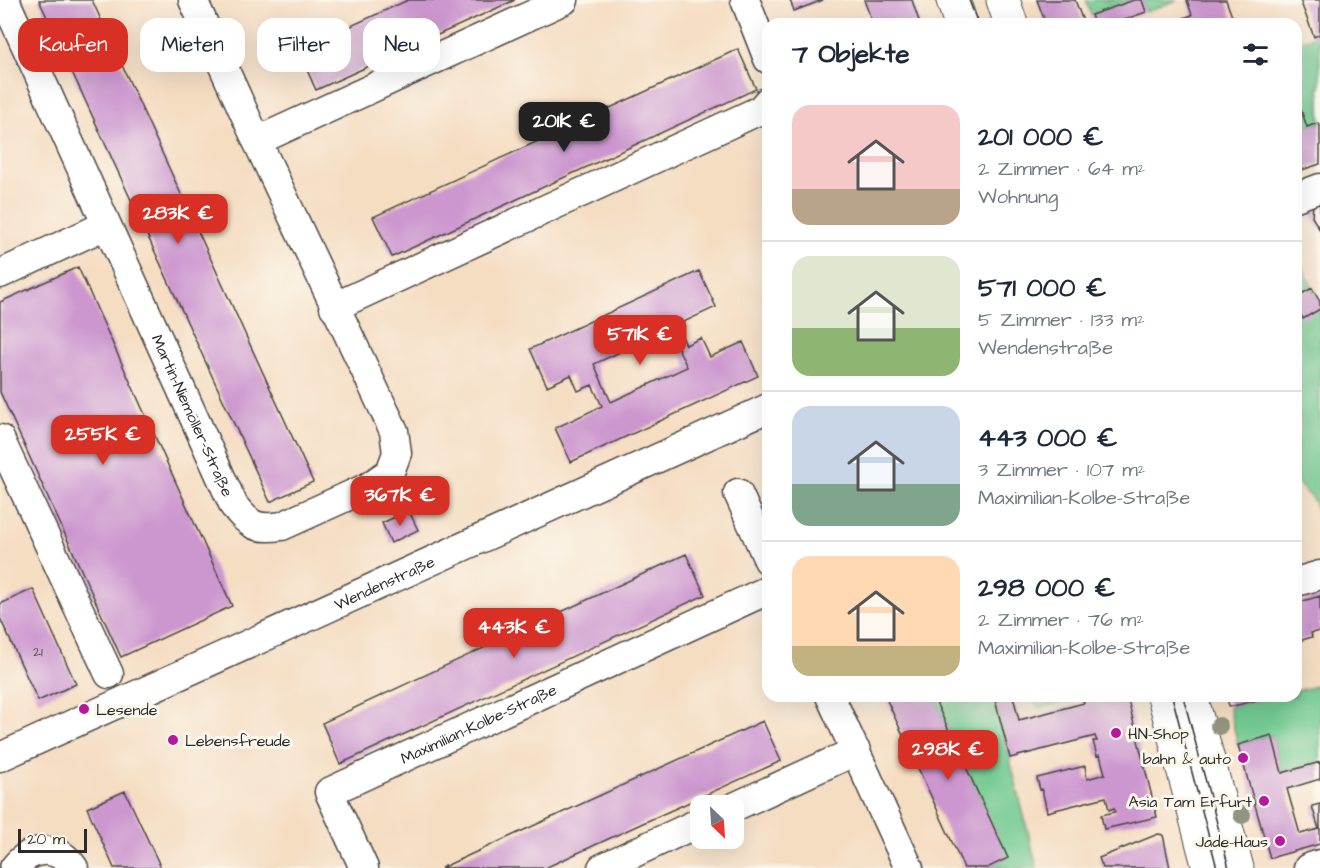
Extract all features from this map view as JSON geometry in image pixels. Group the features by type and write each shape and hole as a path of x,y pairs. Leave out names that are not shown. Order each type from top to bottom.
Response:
{"main road":[{"path":"953,0 959,18"},
{"path":"1003,0 1009,18"},
{"path":"1166,702 1209,868"},
{"path":"1193,702 1237,868"}],"street":[{"name":"Martin-Niemöller-Straße","path":"4,0 234,506 249,523 267,528 282,526 368,487 390,472 397,453 394,431 334,307 193,0"},
{"path":"257,141 564,0"},
{"path":"745,0 762,44"},
{"path":"334,307 762,108"},
{"path":"1302,195 1320,188"},
{"path":"0,274 106,225"},
{"name":"Wendenstraße","path":"0,757 762,411"},
{"path":"0,439 109,674"},
{"path":"738,494 762,547"},
{"path":"1302,580 1320,575"},
{"name":"Maximilian-Kolbe-Straße","path":"364,868 329,792 762,593"},
{"path":"834,702 909,868"},
{"path":"744,802 856,752"},
{"path":"602,868 690,827"},
{"path":"14,868 29,854 51,851 61,855 74,868"},
{"path":"1308,868 1320,864"}],"green space":[{"path":"1086,0 1134,0 1091,15"},
{"path":"1142,0 1177,0 1146,12"},
{"path":"1320,34 1320,87 1318,88 1320,125 1317,123 1307,127 1302,113 1302,41"},
{"path":"1302,267 1320,302 1320,514 1318,514 1314,501 1302,488"},
{"path":"1320,685 1320,762 1282,773 1272,735 1238,745 1229,707 1250,702 1302,702 1302,690"},
{"path":"936,702 996,702 1037,868 987,868 1007,858"},
{"path":"1034,702 1065,702 1039,708"}],"building":[{"path":"39,0 92,0 100,18 47,18"},
{"path":"408,0 515,0 440,34 440,18 368,18"},
{"path":"790,0 823,0 794,11"},
{"path":"864,0 912,0 918,18 871,18"},
{"path":"1037,0 1075,0 1082,18 1044,18"},
{"path":"1134,0 1142,0 1146,12 1129,18 1092,18 1091,15"},
{"path":"1187,0 1226,0 1233,18 1184,18 1192,15"},
{"path":"1300,0 1320,0 1320,34 1314,37"},
{"path":"363,20 363,69 316,90 308,72 351,72 351,26"},
{"path":"738,49 756,89 392,257 373,217"},
{"path":"72,72 125,72 313,482 270,502"},
{"path":"1302,113 1307,127 1318,123 1320,125 1320,164 1302,170"},
{"path":"1320,200 1320,230 1312,217 1313,203"},
{"path":"78,267 232,606 121,657 0,392 0,302"},
{"path":"699,271 716,307 677,325 686,345 701,338 710,357 743,342 758,376 571,462 555,428 602,406 592,385 578,391 571,375 547,386 530,349","holes":["669,329 687,367 611,402 594,364"]},
{"path":"1312,288 1320,302 1320,309 1303,319 1302,317 1302,294"},
{"path":"409,511 418,530 391,543 382,523"},
{"path":"686,554 705,595 340,764 322,723"},
{"path":"33,589 76,684 38,701 0,618 0,604"},
{"path":"1320,596 1320,631 1311,633 1312,637 1302,640 1302,601"},
{"path":"888,702 936,702 1008,858 987,868 964,868"},
{"path":"996,702 1014,702 1019,720 1084,702 1128,702 1157,817 1104,829 1101,815 1115,812 1114,808 1109,810 1106,797 1047,812 1037,778 1085,766 1087,779 1105,774 1093,741 1097,741 1095,736 1010,758"},
{"path":"1228,702 1250,702 1229,707"},
{"path":"763,721 781,761 705,795 690,795 690,802 545,868 441,868"},
{"path":"1272,735 1282,773 1320,762 1320,779 1287,789 1300,834 1319,829 1312,806 1320,804 1320,844 1270,858 1238,745"},
{"path":"125,791 161,868 114,868 87,808"},
{"path":"1158,834 1163,835 1170,868 1103,868 1099,858"}],"tram line":[{"path":"969,0 976,18"},
{"path":"1174,702 1217,868"},
{"path":"1185,702 1229,868"}],"place":[{"name":"Lesende","path":"84,709"},
{"name":"HN-Shop","path":"1116,733"},
{"name":"Lebensfreude","path":"173,740"},
{"name":"bahn & auto","path":"1243,758"},
{"name":"Asia Tam Erfurt","path":"1264,801"},
{"name":"Jade-Haus","path":"1280,841"}]}
